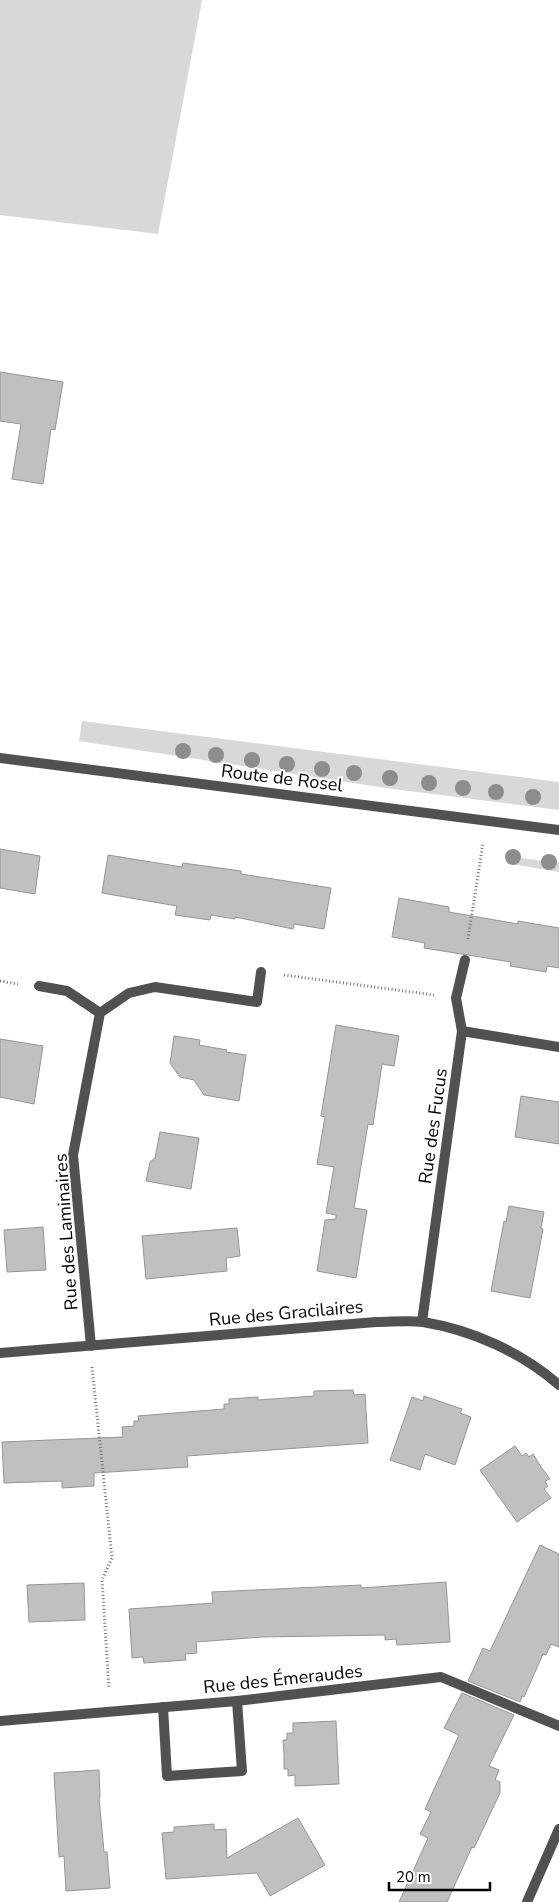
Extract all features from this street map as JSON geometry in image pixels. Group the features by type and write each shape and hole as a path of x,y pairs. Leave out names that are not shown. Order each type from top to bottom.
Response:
{"street":[{"name":"Route de Rosel","path":"0,758 559,830"},
{"path":"456,998 465,960"},
{"path":"39,986 67,990 100,1013 129,993 155,988 257,1002 261,972"},
{"name":"Rue des Fucus","path":"422,1322 462,1031 456,998"},
{"name":"Rue des Laminaires","path":"91,1346 73,1155 100,1013"},
{"path":"462,1031 559,1047"},
{"name":"Rue des Gracilaires","path":"0,1353 376,1322 422,1322 492,1342 534,1367 559,1385"},
{"name":"Rue des Émeraudes","path":"0,1721 237,1701 441,1677 559,1726"},
{"path":"162,1707 167,1776 242,1771 237,1701"},
{"path":"527,1902 559,1829"}],"path":[{"path":"465,960 483,843"},
{"path":"261,972 456,998"},
{"path":"91,1346 112,1558 102,1580 111,1712"}],"shaded area":[{"path":"0,0 202,0 158,234 0,215"},
{"path":"82,721 559,782 559,810 393,789 79,741"},
{"path":"513,857 559,863 559,872 512,864"}],"building":[{"path":"0,372 63,382 55,430 51,429 43,484 12,479 21,424 0,421"},
{"path":"0,849 40,856 35,894 0,888"},
{"path":"108,855 182,867 183,863 241,871 241,874 331,888 324,929 294,924 293,929 235,917 235,919 211,915 210,920 175,915 177,906 102,893"},
{"path":"399,898 449,907 449,912 518,924 518,921 559,928 559,968 547,966 546,972 510,966 511,962 424,948 425,943 392,937"},
{"path":"336,1025 399,1036 394,1066 382,1064 373,1125 368,1124 354,1208 367,1210 356,1278 317,1271 325,1220 336,1219 336,1215 326,1213 334,1167 317,1164 325,1117 321,1116"},
{"path":"174,1036 200,1040 199,1045 246,1055 239,1101 204,1095 194,1080 180,1077 170,1063"},
{"path":"0,1039 43,1046 34,1104 0,1097"},
{"path":"521,1096 559,1102 559,1144 515,1137"},
{"path":"160,1132 199,1138 191,1189 146,1181 150,1162 155,1158"},
{"path":"509,1206 544,1212 541,1228 543,1229 530,1298 491,1291 504,1221 506,1222"},
{"path":"43,1227 46,1270 7,1272 4,1230"},
{"path":"237,1228 240,1256 226,1258 227,1271 146,1279 142,1236"},
{"path":"353,1390 354,1395 365,1394 368,1443 187,1456 188,1467 94,1473 94,1486 62,1488 62,1481 4,1483 2,1442 123,1437 122,1427 134,1426 134,1421 139,1421 138,1416 224,1409 224,1404 229,1404 229,1399 258,1397 258,1400 314,1396 314,1391"},
{"path":"424,1396 462,1409 460,1413 471,1417 455,1465 425,1454 420,1470 390,1460 412,1397 423,1401"},
{"path":"515,1446 522,1456 526,1453 529,1457 533,1454 550,1479 545,1481 548,1486 544,1489 551,1498 517,1522 480,1470"},
{"path":"540,1545 559,1554 559,1647 551,1644 546,1655 543,1654 520,1702 468,1681 483,1648 490,1651"},
{"path":"446,1582 450,1642 397,1645 396,1639 385,1640 385,1635 262,1637 196,1642 197,1653 185,1654 186,1660 144,1663 143,1657 132,1658 129,1609 213,1603 212,1592 361,1585 361,1588"},
{"path":"84,1583 85,1620 29,1622 27,1585"},
{"path":"462,1693 514,1715 489,1766 499,1770 495,1780 500,1782 500,1793 474,1848 472,1847 447,1902 399,1902 428,1838 420,1834 431,1812 425,1809 459,1735 444,1728"},
{"path":"336,1721 339,1784 295,1786 295,1775 288,1776 288,1769 284,1769 283,1740 287,1740 287,1733 293,1733 293,1723"},
{"path":"99,1770 99,1798 104,1852 107,1852 110,1888 66,1891 64,1856 59,1857 54,1773"},
{"path":"298,1818 325,1865 270,1896 257,1873 166,1879 162,1833 174,1832 174,1827 214,1824 214,1830 226,1829 227,1858"}]}
